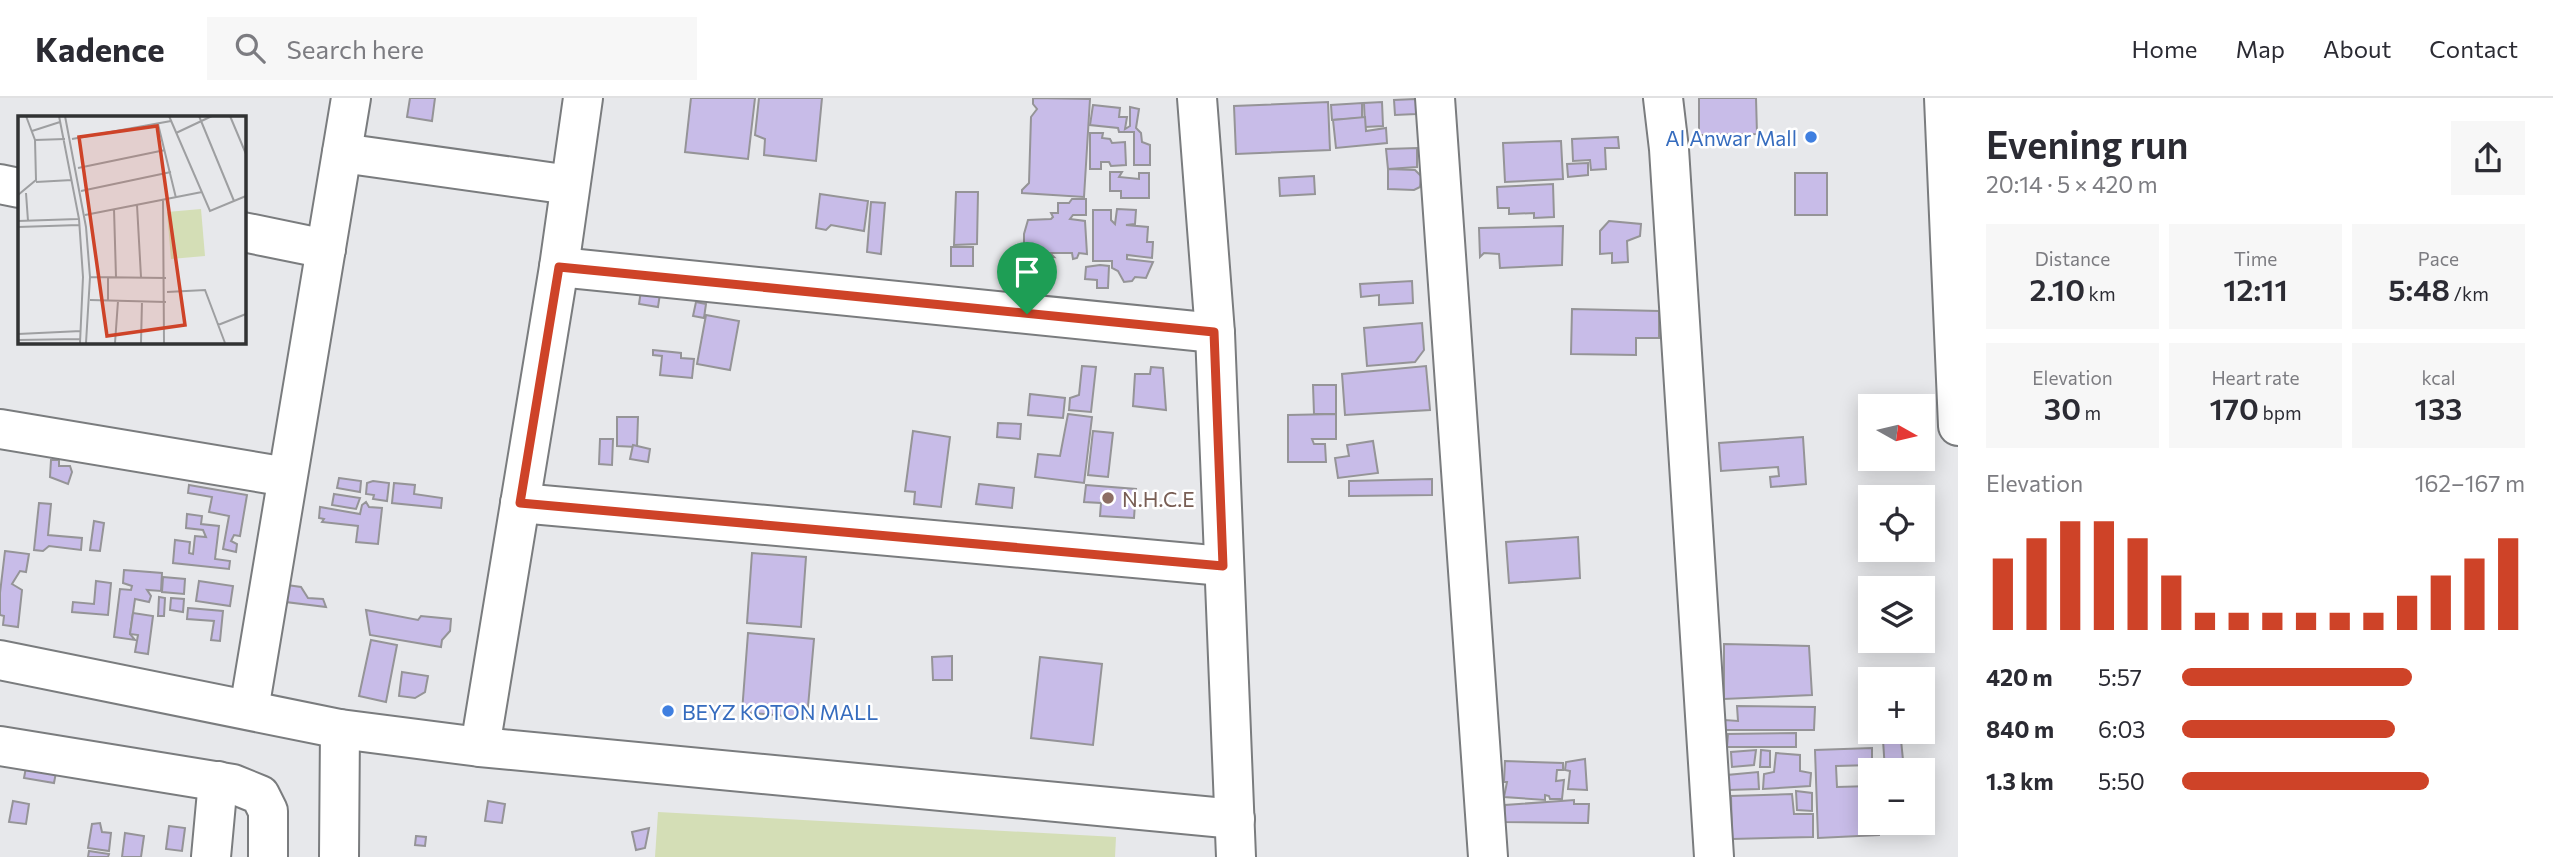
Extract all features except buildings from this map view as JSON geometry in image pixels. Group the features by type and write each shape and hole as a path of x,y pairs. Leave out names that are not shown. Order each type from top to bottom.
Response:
{"street":[{"path":"248,710 351,98"},
{"path":"480,747 559,267 583,98"},
{"path":"1197,98 1214,332 1236,857"},
{"path":"1436,98 1488,857"},
{"path":"1663,98 1669,149 1714,857"},
{"path":"1944,98 1958,426"},
{"path":"342,153 570,186"},
{"path":"0,184 18,188"},
{"path":"245,232 326,248"},
{"path":"559,267 1214,332"},
{"path":"0,429 287,478"},
{"path":"520,503 1223,566"},
{"path":"0,660 340,729 480,747 1235,819"},
{"path":"339,857 340,729"},
{"path":"0,746 218,781 260,794 268,811 268,857"},
{"path":"211,857 218,781"}],"green space":[{"path":"658,812 1116,837 1115,857 655,857"}],"place":[{"name":"Al Anwar Mall","path":"1811,137"},
{"name":"N.H.C.E","path":"1108,498"},
{"name":"BEYZ KOTON MALL","path":"668,711"}],"route":[{"path":"559,267 1027,314 1214,332 1223,566 520,503 559,267"}]}
